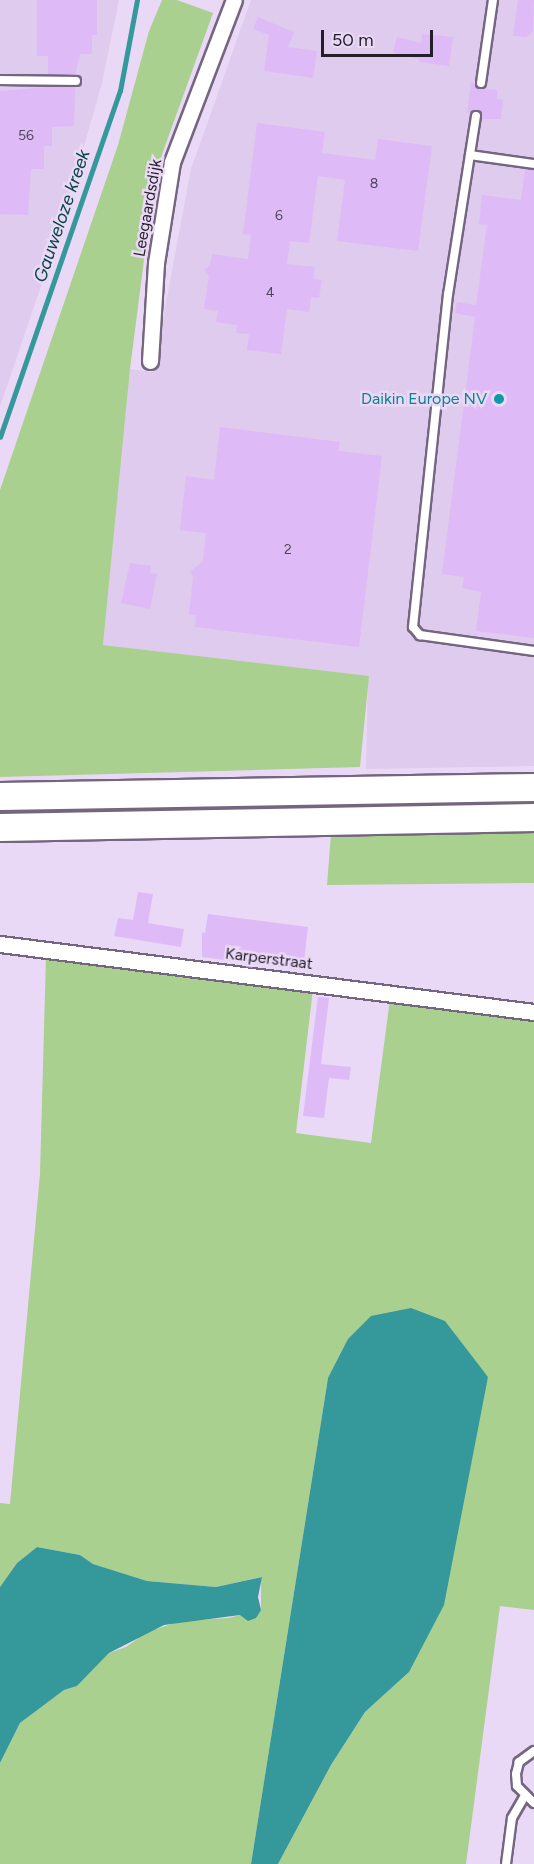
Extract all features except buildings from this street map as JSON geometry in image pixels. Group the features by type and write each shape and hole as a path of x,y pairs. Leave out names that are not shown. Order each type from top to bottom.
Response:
{"highway":[{"path":"0,796 534,787"},
{"path":"0,827 534,818"}],"street":[{"name":"Leegaardsdijk","path":"150,361 156,263 172,162 234,0"},
{"name":"Karperstraat","path":"0,944 534,1011"}],"lane":[{"path":"481,83 493,0"},
{"path":"0,80 76,81"},
{"path":"476,116 433,415 436,430 413,627 420,635 534,651"},
{"path":"470,155 534,164"},
{"path":"534,1751 519,1762 516,1774 524,1797 534,1803"},
{"path":"506,1864 512,1818 524,1797"}],"shaded area":[{"path":"0,0 119,0 102,83 61,227 0,407"},
{"path":"162,0 177,0 213,13 155,174 130,369 103,645 369,676 360,767 0,777 0,490 118,145 149,31"},
{"path":"251,0 534,0 534,766 366,769 368,676 103,645 130,369 153,372 191,169"},
{"path":"534,833 534,883 327,885 331,834"},
{"path":"46,956 313,989 296,1133 371,1143 390,999 534,1022 534,1610 500,1606 466,1864 278,1864 331,1765 365,1712 409,1672 488,1377 467,1353 328,1378 251,1864 0,1864 0,1763 20,1723 64,1690 77,1686 109,1653 126,1647 147,1632 181,1621 228,1618 261,1610 261,1577 216,1587 147,1581 93,1564 80,1555 37,1547 17,1563 0,1587 0,1503 10,1504 40,1174"},
{"path":"411,1308 445,1321 488,1377 444,1605 409,1672 365,1712 331,1765 278,1864 251,1864 328,1378 348,1339 371,1316"},
{"path":"37,1547 80,1555 93,1564 147,1581 216,1587 262,1577 258,1597 261,1610 256,1618 248,1621 240,1615 164,1625 109,1653 77,1686 64,1690 20,1723 0,1763 0,1587 17,1563"}],"waterway":[{"name":"Gauweloze kreek","path":"0,437 120,91 137,0"}],"place":[{"name":"Daikin Europe NV","path":"499,399"}]}
